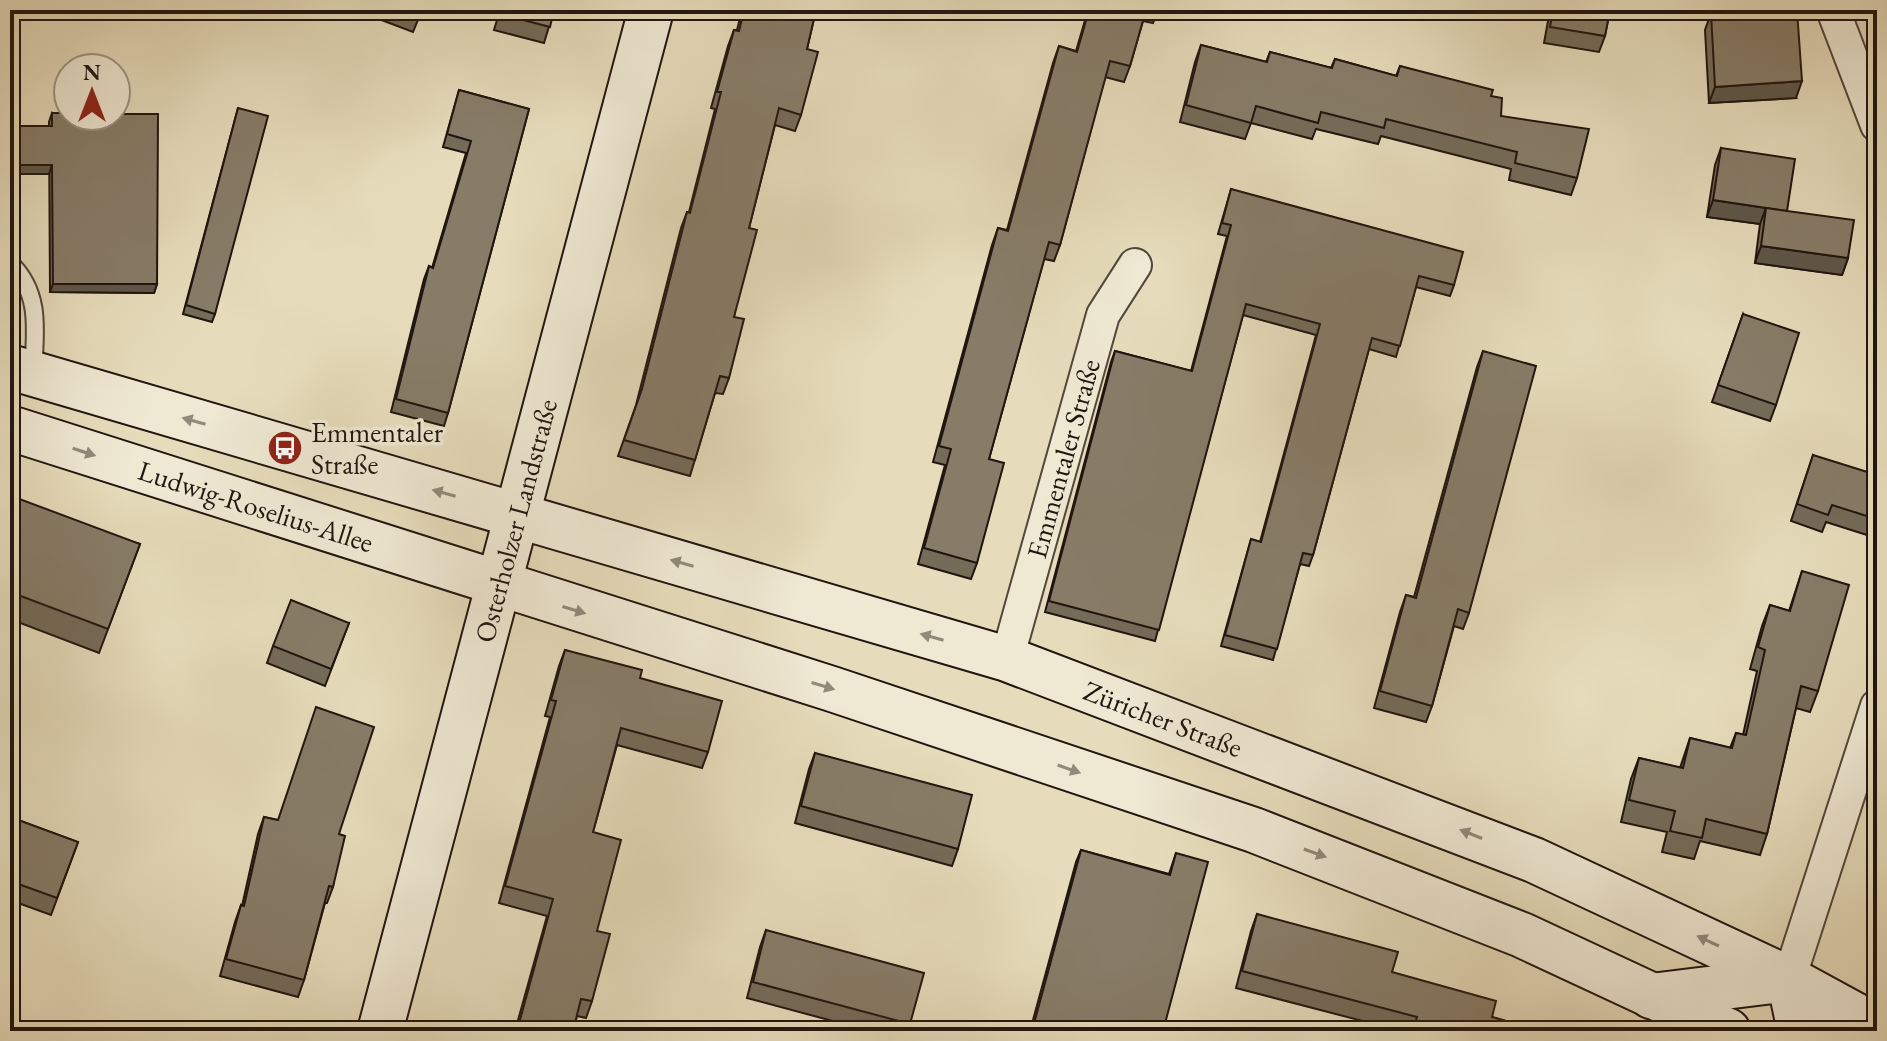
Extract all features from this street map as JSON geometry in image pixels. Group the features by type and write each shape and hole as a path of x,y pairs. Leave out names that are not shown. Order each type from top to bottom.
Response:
{"main road":[{"name":"Osterholzer Landstraße","path":"380,1031 651,10"},
{"path":"21,371 519,515"},
{"name":"Ludwig-Roselius-Allee","path":"10,428 500,586"},
{"name":"Züricher Straße","path":"519,515 1007,659 1454,827 1534,860 1789,979 1877,1027"},
{"path":"500,586 832,689 1254,830 1522,935 1728,1031"},
{"path":"1651,996 1789,979 1800,1031"}],"street":[{"path":"1833,10 1877,125"},
{"name":"Emmentaler Straße","path":"1007,659 1103,315 1135,265"},
{"path":"1789,979 1877,706"}],"lane":[{"path":"10,263 36,307 21,371"}],"building":[{"path":"404,10 422,10 419,16"},
{"path":"501,10 554,10 550,27 500,14"},
{"path":"744,10 816,10 807,49 818,52 801,115 779,108 749,228 757,230 734,317 744,319 729,378 720,376 695,460 624,440 642,389 687,212 690,213 734,30 739,31"},
{"path":"1089,10 1146,10 1130,66 1110,61 1060,245 1049,242 989,459 1004,463 977,563 924,548 951,449 939,446 998,228 1008,231 1059,46 1077,52"},
{"path":"1553,10 1610,10 1605,36 1550,27"},
{"path":"1797,10 1802,81 1715,87 1711,13"},
{"path":"1201,45 1267,62 1270,52 1332,68 1335,59 1397,76 1400,66 1493,90 1491,96 1502,98 1501,116 1589,129 1577,178 1515,163 1517,152 1386,119 1384,128 1321,112 1318,123 1256,106 1251,123 1186,105"},
{"path":"459,90 529,109 448,413 396,399 429,266 433,268 471,141 447,134"},
{"path":"238,108 268,116 215,314 186,305"},
{"path":"132,114 158,114 157,284 53,284 52,165 10,165 10,126 52,126 52,132 132,132"},
{"path":"1721,148 1795,159 1787,211 1713,200"},
{"path":"1231,189 1463,252 1454,285 1419,276 1400,346 1372,338 1313,555 1303,553 1277,649 1225,635 1251,539 1261,542 1320,324 1246,304 1159,630 1049,601 1115,351 1192,371 1231,225 1222,223"},
{"path":"1766,208 1854,220 1848,258 1761,246"},
{"path":"1743,314 1799,333 1776,405 1718,385"},
{"path":"1483,351 1536,366 1469,613 1458,609 1432,706 1380,691 1406,595 1416,598"},
{"path":"1813,455 1877,475 1876,519 1832,505 1828,515 1797,504"},
{"path":"14,497 140,544 108,629 10,592 10,506"},
{"path":"1802,571 1849,585 1818,691 1801,686 1767,834 1706,819 1702,838 1670,831 1675,811 1629,800 1639,758 1683,768 1690,738 1732,748 1736,733 1746,735 1765,650 1758,647 1770,605 1790,611"},
{"path":"291,600 349,623 331,669 273,646"},
{"path":"565,650 642,670 640,678 722,701 708,752 621,728 593,832 621,840 597,931 610,934 592,1001 581,999 573,1031 517,1031 553,899 505,886 556,701 551,700"},
{"path":"316,707 374,727 339,834 345,836 333,887 329,886 304,980 226,959 241,905 244,906 264,817 278,820"},
{"path":"815,753 972,795 958,849 801,806"},
{"path":"10,817 78,842 57,898 10,881"},
{"path":"1081,850 1170,875 1176,853 1208,862 1163,1031 1032,1031"},
{"path":"1257,914 1398,952 1392,972 1496,1001 1492,1017 1541,1031 1413,1031 1417,1017 1242,971"},
{"path":"766,930 924,973 910,1024 753,982"}],"place":[{"name":"Emmentaler Straße","path":"285,448"}]}
